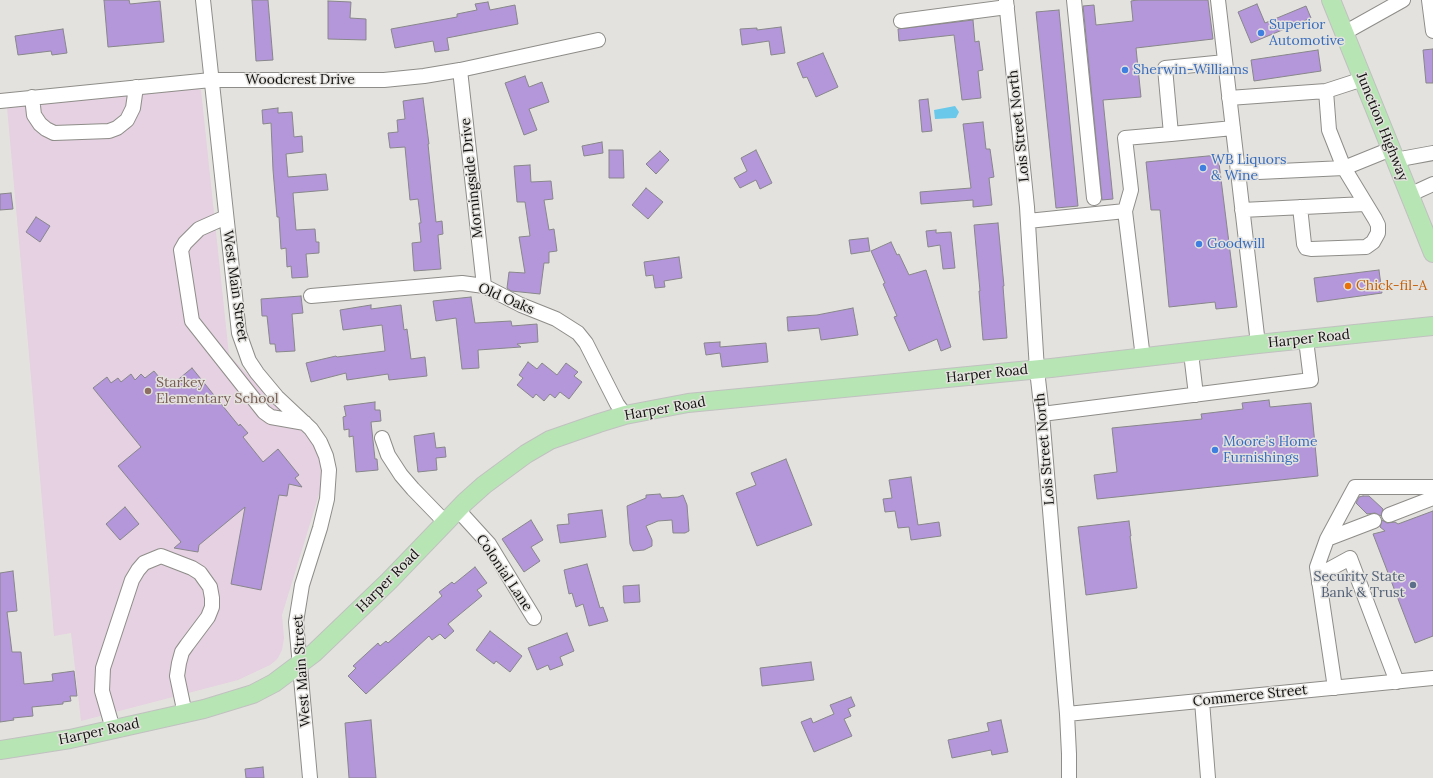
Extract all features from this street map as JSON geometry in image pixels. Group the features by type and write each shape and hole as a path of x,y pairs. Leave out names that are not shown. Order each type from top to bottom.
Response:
{"main road":[{"name":"Junction Highway","path":"1331,0 1433,253"},
{"name":"Harper Road","path":"0,750 41,744 185,714 253,694 274,683 314,653 484,485 526,454 550,440 625,415 688,403 1037,370 1258,344 1433,326"}],"street":[{"name":"West Main Street","path":"203,0 239,333 249,361 266,386 305,423 320,442 326,456 329,470 327,499 320,528 302,585 296,622 310,778"},
{"path":"1074,0 1094,198"},
{"path":"1218,0 1258,344"},
{"path":"1344,33 1403,0"},
{"path":"1429,0 1433,31"},
{"path":"901,21 1006,3"},
{"name":"Lois Street North","path":"1006,3 1028,221 1037,370 1067,714 1069,778"},
{"name":"Woodcrest Drive","path":"0,101 136,86 211,80 384,80 460,70 598,40"},
{"path":"1171,134 1165,68 1225,62"},
{"name":"Morningside Drive","path":"460,70 484,286"},
{"path":"1229,98 1326,91 1363,79"},
{"path":"32,97 34,115 40,124 54,133 109,131 116,128 126,120 133,108 136,86"},
{"path":"1300,207 1304,244 1306,248 1366,247 1373,242 1378,234 1378,225 1344,168 1329,130 1326,91"},
{"path":"1143,358 1125,211 1131,190 1125,138 1233,128"},
{"path":"1237,173 1344,168 1393,155 1433,153"},
{"path":"1409,195 1433,184"},
{"path":"1242,210 1365,204"},
{"path":"1028,221 1125,211"},
{"path":"226,216 199,229 185,243 181,250 192,321 264,412 271,417 305,423"},
{"name":"Old Oaks","path":"311,296 462,283 484,286 521,305 556,319 578,333 586,343 617,404 625,415"},
{"path":"1042,414 1311,380 1306,340"},
{"path":"1191,352 1196,395"},
{"name":"Colonial Lane","path":"382,438 388,455 401,475 452,517 489,544 534,618"},
{"path":"1335,688 1317,567 1327,539 1355,487 1433,487"},
{"path":"1389,515 1433,498"},
{"path":"1327,539 1374,521"},
{"path":"113,729 102,690 103,668 132,580 144,563 160,556 192,568 200,574 210,587 212,598 212,607 208,617 182,652 178,663 177,676 185,714"},
{"path":"1319,583 1328,570 1350,558 1397,682"},
{"name":"Commerce Street","path":"1067,714 1433,678"},
{"path":"1202,701 1208,778"}],"shaded area":[{"name":"Starkey Elementary School","path":"191,87 201,90 229,355 315,445 322,471 320,491 282,615 284,638 282,650 275,661 270,665 238,680 81,721 71,633 54,636 7,107"}],"water":[{"path":"955,106 959,112 956,118 935,119 934,110"}],"building":[{"path":"104,0 129,0 130,4 160,1 164,42 108,47"},
{"path":"252,0 268,0 273,60 256,61"},
{"path":"1208,0 1213,39 1136,48 1141,97 1103,100 1113,199 1102,200 1083,6 1094,5 1096,25 1133,21 1131,1"},
{"path":"328,1 351,2 350,18 366,19 366,40 328,39"},
{"path":"488,2 490,10 515,5 518,24 447,38 449,50 435,52 433,41 395,48 391,29 457,17 457,14 477,10 475,4"},
{"name":"Superior Automotive","path":"1257,4 1265,23 1306,6 1311,18 1251,43 1238,12"},
{"path":"1059,10 1078,206 1056,208 1036,12"},
{"path":"973,20 975,42 979,41 983,70 978,71 981,98 962,100 954,35 899,41 898,29"},
{"path":"781,27 785,53 771,55 769,41 742,45 740,29 757,28 757,30"},
{"path":"63,29 67,53 52,55 51,51 18,55 15,36"},
{"path":"1433,49 1433,83 1426,83 1423,50"},
{"path":"1318,50 1321,71 1254,81 1251,60"},
{"path":"823,53 838,87 816,97 807,77 803,78 797,63"},
{"path":"525,76 529,87 542,82 549,102 529,109 537,130 524,135 505,83"},
{"path":"423,98 436,222 442,221 443,234 438,235 441,269 414,271 412,243 421,242 419,223 421,223 418,199 410,200 405,147 390,148 388,133 398,132 397,120 405,119 403,101"},
{"path":"928,99 932,131 922,132 919,100"},
{"path":"278,108 278,113 292,112 294,137 302,136 303,152 286,154 288,177 326,174 328,190 293,193 296,230 315,229 316,242 319,242 319,253 306,254 308,277 292,278 291,266 287,267 286,248 281,249 279,217 277,217 273,170 271,123 263,124 262,110"},
{"path":"983,122 986,149 990,149 994,177 989,178 992,205 973,207 973,200 921,204 920,192 971,188 963,124"},
{"path":"602,142 603,153 584,156 582,146"},
{"path":"609,150 623,150 624,178 609,178"},
{"path":"756,150 772,183 760,189 756,180 740,188 734,178 747,171 741,158"},
{"path":"660,151 669,160 656,174 646,164"},
{"path":"1218,155 1237,307 1216,309 1215,302 1169,307 1160,210 1151,210 1146,162"},
{"path":"530,165 531,182 551,181 553,199 544,200 549,230 554,229 557,251 549,252 549,263 544,263 540,294 511,291 507,288 509,272 525,273 519,237 530,236 525,202 517,202 514,166"},
{"path":"646,188 663,202 648,219 632,205"},
{"path":"11,193 13,209 0,210 0,194"},
{"path":"36,217 50,226 40,242 26,232"},
{"path":"998,223 1007,338 983,340 974,225"},
{"path":"936,230 936,233 951,232 955,268 943,269 940,245 928,247 926,231"},
{"path":"868,238 870,251 851,254 849,240"},
{"path":"891,242 897,255 899,254 909,275 926,270 951,347 941,351 937,339 909,351 894,317 897,316 871,251"},
{"path":"679,257 682,278 664,281 665,287 655,288 653,275 646,276 644,262"},
{"name":"Chick-fil-A","path":"1379,270 1382,293 1317,302 1314,278"},
{"path":"301,296 303,313 292,314 295,351 276,352 275,344 270,344 267,316 262,316 261,299"},
{"path":"471,297 475,323 511,321 512,326 537,324 538,342 517,344 521,347 478,350 479,368 462,369 456,318 436,321 433,301"},
{"path":"371,305 371,309 401,305 404,330 407,329 411,359 425,357 427,376 389,380 388,374 347,380 346,373 311,382 306,363 336,356 385,351 382,325 343,330 340,310"},
{"path":"853,308 858,335 821,340 819,328 788,331 787,317 817,315"},
{"path":"720,342 720,347 766,343 768,362 722,367 720,353 706,355 704,343"},
{"path":"528,362 537,369 542,363 557,375 566,363 578,372 574,376 582,382 569,399 560,392 555,398 550,394 544,401 536,394 533,398 517,385 523,378 519,375"},
{"path":"192,368 239,426 240,424 248,433 243,437 263,462 278,449 299,475 295,478 302,487 289,484 287,496 279,495 261,590 231,584 245,507 199,545 198,552 174,548 181,542 118,466 141,447 93,388 107,377 111,383 118,378 121,382 131,374 135,380 141,374 145,378 154,371 168,388"},
{"name":"Moore's Home Furnishings","path":"1269,400 1270,407 1311,403 1318,476 1097,499 1094,475 1117,472 1112,428 1202,419 1201,414 1243,409 1242,403"},
{"path":"375,402 375,410 380,410 381,421 371,422 375,459 377,459 378,470 356,472 353,436 349,437 349,429 344,430 343,417 346,416 344,406"},
{"path":"434,433 436,448 445,447 446,457 436,458 437,470 418,472 414,436"},
{"path":"786,459 812,525 757,546 736,493 756,485 751,473"},
{"path":"911,477 918,525 939,522 941,536 911,540 909,527 898,528 895,511 885,512 883,499 892,498 889,480"},
{"path":"660,494 662,498 678,497 683,495 687,505 689,531 685,533 673,533 672,520 658,521 646,526 652,540 652,546 644,550 633,551 630,544 627,506 646,498 646,495"},
{"path":"1369,496 1383,509 1381,516 1375,513 1367,514 1356,503 1359,497"},
{"path":"125,507 139,524 120,540 106,524"},
{"path":"602,510 606,537 560,543 557,525 569,524 568,514"},
{"name":"Security State Bank & Trust","path":"1433,511 1433,636 1415,643 1373,534 1385,531 1380,527 1382,520 1387,523 1395,522 1398,524"},
{"path":"531,520 543,540 531,547 540,561 524,572 502,539"},
{"path":"1129,521 1137,588 1086,595 1078,527"},
{"path":"587,564 600,608 603,607 608,621 589,626 583,604 576,607 572,593 569,594 564,570"},
{"path":"475,567 487,583 477,590 482,596 448,624 454,631 445,639 440,634 432,640 429,636 366,694 348,676 356,668 353,666 378,643 380,646 386,641 388,643 442,596 439,592 452,582 454,584"},
{"path":"13,571 17,611 7,612 12,652 21,652 24,684 53,681 52,674 74,671 77,696 70,696 71,701 63,702 63,704 32,707 33,716 13,718 14,720 0,722 0,573"},
{"path":"639,585 640,602 624,603 623,586"},
{"path":"490,631 522,656 510,672 496,661 494,664 476,650"},
{"path":"567,633 574,651 560,657 563,665 550,670 548,665 537,670 528,648"},
{"path":"811,662 814,680 762,686 760,668"},
{"path":"851,697 855,706 848,709 851,716 844,719 852,736 814,752 801,722 811,718 813,723 834,714 830,705"},
{"path":"371,720 376,778 349,778 345,723"},
{"path":"1001,720 1008,752 992,755 991,750 952,758 948,740 989,731 987,723"},
{"path":"263,767 264,778 246,778 245,769"}],"place":[{"name":"Superior Automotive","path":"1261,33"},
{"name":"Sherwin-Williams","path":"1125,70"},
{"name":"WB Liquors & Wine","path":"1203,168"},
{"name":"Goodwill","path":"1199,244"},
{"name":"Chick-fil-A","path":"1348,286"},
{"name":"Starkey Elementary School","path":"148,391"},
{"name":"Moore's Home Furnishings","path":"1215,450"},
{"name":"Security State Bank & Trust","path":"1413,585"}]}
